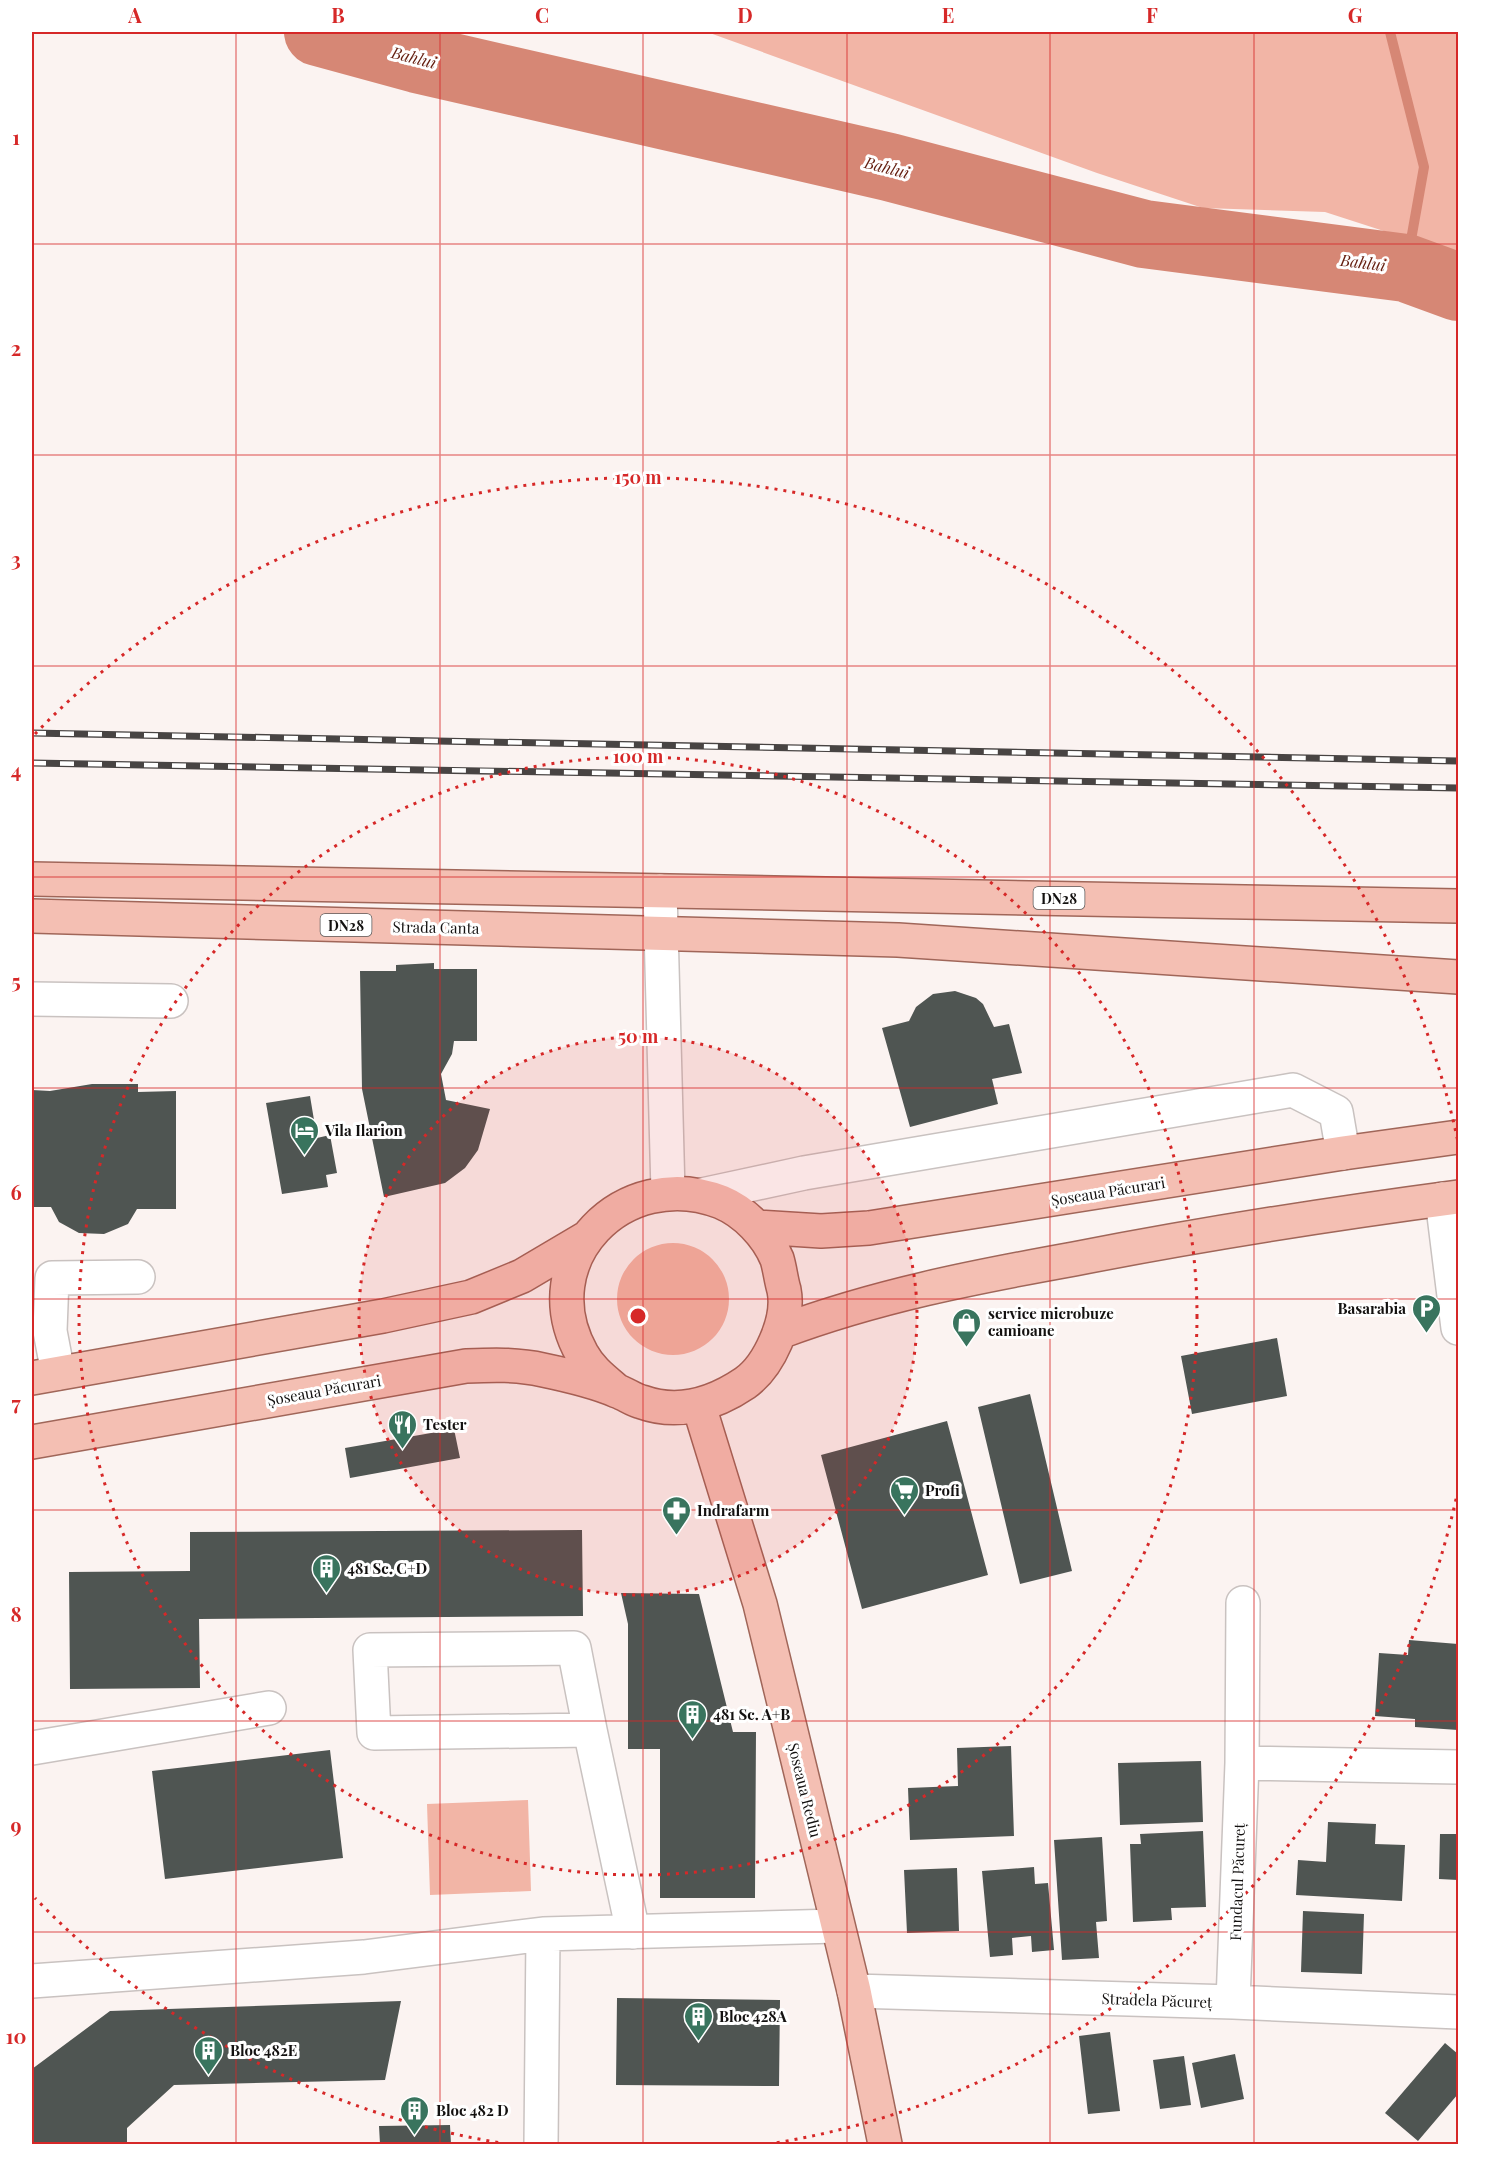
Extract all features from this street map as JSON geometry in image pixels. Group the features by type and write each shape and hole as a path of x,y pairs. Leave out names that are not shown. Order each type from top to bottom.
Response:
{"main road":[{"name":"DN28","path":"32,879 1458,906"},
{"name":"Strada Canta","path":"32,916 661,933"},
{"name":"DN28","path":"661,933 898,940 1458,977"},
{"name":"Șoseaua Păcurari","path":"757,1227 821,1231 869,1228 1458,1137"},
{"name":"Șoseaua Păcurari","path":"32,1442 466,1366 505,1365 542,1370 616,1390 642,1402 670,1408 699,1406 726,1396 749,1379 768,1358 780,1332 784,1295 776,1259 757,1227 732,1207 702,1195 668,1192 645,1196 623,1206 604,1219 588,1237 576,1258 569,1282 568,1307 572,1331 582,1354 597,1374 616,1390"},
{"path":"780,1332 837,1311 950,1282 1307,1217 1450,1198"},
{"name":"Șoseaua Păcurari","path":"45,1375 383,1316 471,1298 522,1276 588,1237"},
{"name":"Șoseaua Rediu","path":"699,1406 760,1604 854,1991 885,2145"}],"street":[{"path":"660,891 668,1192"},
{"path":"32,999 171,1001"},
{"path":"702,1195 804,1173 1293,1090 1336,1112 1343,1153"},
{"path":"1450,1198 1458,1328"},
{"path":"45,1375 50,1331 52,1278 138,1277"},
{"name":"Fundacul Păcureț","path":"1233,2002 1242,1763 1243,1602"},
{"path":"590,1731 374,1733 370,1650 574,1648 633,1932"},
{"path":"32,1748 269,1708"},
{"path":"1242,1763 1458,1767"},
{"path":"32,1981 364,1957 543,1934 837,1926"},
{"path":"541,2145 543,1934"},
{"name":"Stradela Păcureț","path":"854,1991 1233,2002 1458,2012"}],"shaded area":[{"path":"707,32 1458,32 1458,255 1325,212 1203,208 1097,173"},
{"path":"673,1243 695,1247 713,1259 725,1277 729,1299 725,1321 713,1339 695,1351 673,1355 651,1351 633,1339 621,1321 617,1299 621,1277 633,1259 651,1247"},
{"path":"528,1800 531,1891 430,1895 427,1804"}],"building":[{"path":"434,963 434,969 477,969 477,1041 454,1041 452,1054 441,1074 446,1100 490,1109 478,1150 465,1168 445,1183 384,1197 362,1089 360,971 396,971 396,965"},
{"path":"955,991 976,998 983,1004 994,1027 1009,1024 1022,1073 992,1079 998,1104 910,1127 882,1028 909,1021 916,1007 933,994"},
{"path":"92,1084 138,1084 138,1092 176,1091 176,1209 137,1209 128,1224 104,1234 79,1233 59,1222 51,1207 32,1207 32,1090 50,1091"},
{"name":"Vila Ilarion","path":"310,1096 317,1138 330,1135 337,1173 326,1175 328,1187 282,1194 266,1103"},
{"path":"1277,1338 1287,1396 1192,1414 1181,1356"},
{"path":"1030,1394 1072,1571 1020,1584 978,1407"},
{"name":"Profi","path":"947,1421 988,1575 862,1609 821,1455"},
{"path":"454,1429 460,1458 350,1478 345,1448"},
{"name":"481 Sc. C+D","path":"582,1530 583,1616 199,1619 200,1688 70,1689 69,1572 190,1571 190,1532"},
{"name":"481 Sc. A+B","path":"621,1593 699,1594 733,1732 756,1732 755,1898 660,1898 660,1749 628,1749 628,1624"},
{"path":"1409,1640 1458,1644 1458,1730 1415,1727 1415,1719 1375,1716 1379,1653 1408,1655"},
{"path":"1011,1746 1014,1836 910,1840 908,1788 958,1786 957,1748"},
{"path":"330,1750 343,1858 165,1879 152,1771"},
{"path":"1201,1761 1203,1822 1120,1825 1118,1763"},
{"path":"1328,1822 1376,1824 1375,1844 1405,1845 1402,1901 1296,1895 1298,1860 1326,1862"},
{"path":"1203,1831 1206,1907 1171,1908 1172,1920 1133,1922 1130,1844 1141,1844 1140,1834"},
{"path":"1440,1834 1458,1834 1458,1880 1439,1879"},
{"path":"1102,1837 1107,1921 1096,1922 1099,1958 1062,1960 1054,1840"},
{"path":"1034,1867 1035,1884 1048,1883 1054,1950 1032,1952 1031,1936 1012,1938 1013,1955 990,1957 982,1871"},
{"path":"957,1868 959,1931 907,1933 904,1870"},
{"path":"1303,1911 1364,1914 1362,1974 1301,1972"},
{"name":"Bloc 428A","path":"617,1998 780,2000 779,2086 616,2085"},
{"name":"Bloc 482E","path":"401,2001 385,2080 174,2085 127,2128 127,2144 32,2144 32,2069 110,2011"},
{"path":"1110,2032 1120,2111 1088,2114 1079,2036"},
{"path":"1445,2043 1458,2054 1458,2094 1418,2141 1385,2113"},
{"path":"1235,2054 1244,2099 1201,2108 1192,2063"},
{"path":"1184,2056 1191,2105 1160,2109 1153,2060"},
{"name":"Bloc 482 D","path":"450,2125 451,2144 380,2144 379,2126"}],"waterway":[{"name":"Bahlui","path":"318,32 417,59 889,167 1144,234 1406,268 1458,287"},
{"path":"1390,32 1424,167 1406,268"}],"railway":[{"path":"32,733 1458,761"},
{"path":"32,763 1458,788"}],"place":[{"name":"Vila Ilarion","path":"304,1156"},
{"name":"Basarabia","path":"1427,1334"},
{"name":"service microbuze camioane","path":"967,1348"},
{"name":"Tester","path":"402,1450"},
{"name":"Profi","path":"904,1516"},
{"name":"Indrafarm","path":"676,1536"},
{"name":"481 Sc. C+D","path":"326,1594"},
{"name":"481 Sc. A+B","path":"692,1740"},
{"name":"Bloc 428A","path":"698,2042"},
{"name":"Bloc 482E","path":"209,2076"},
{"name":"Bloc 482 D","path":"415,2136"}]}
